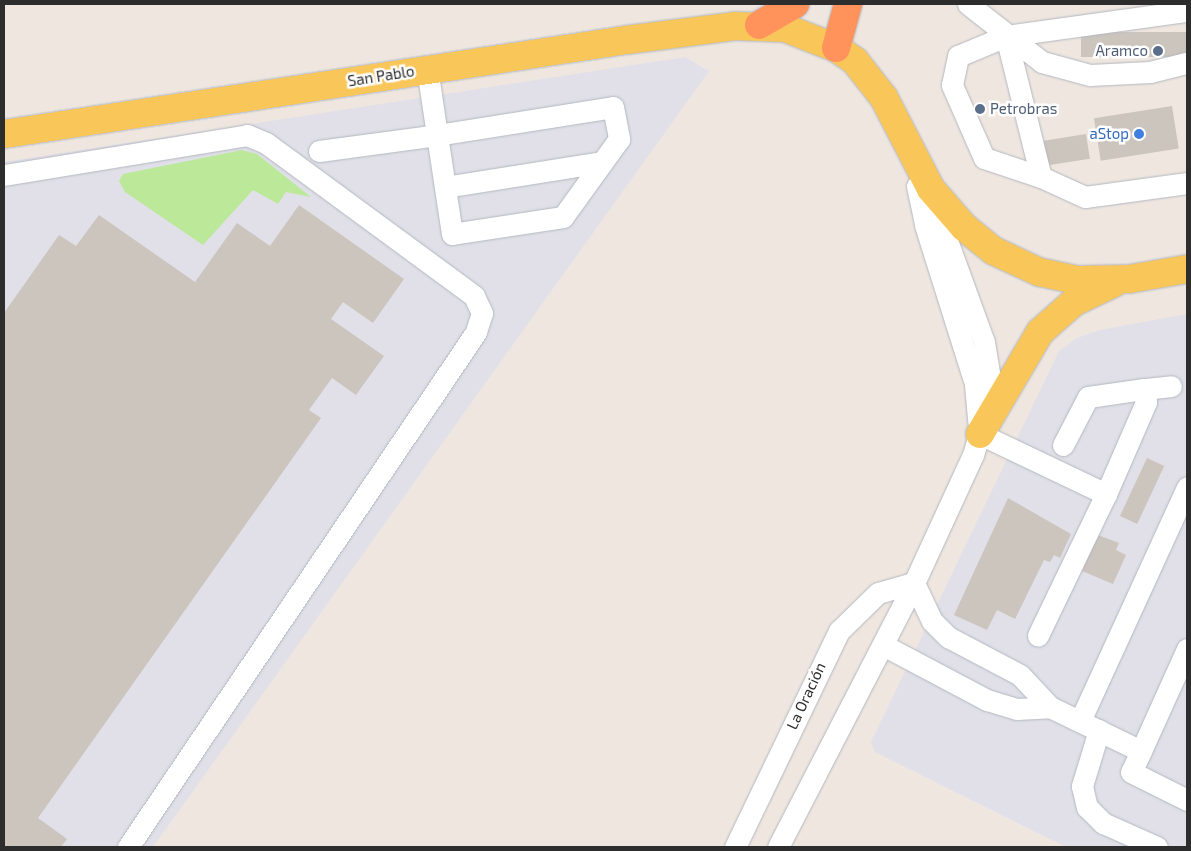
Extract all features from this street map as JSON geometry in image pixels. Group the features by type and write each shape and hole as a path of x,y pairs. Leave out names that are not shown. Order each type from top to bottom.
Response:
{"highway":[{"path":"759,25 795,4"},
{"path":"836,48 848,4"}],"main road":[{"name":"San Pablo","path":"4,134 427,68 759,25 785,28 836,48 871,78 914,166 964,227 1008,259 1066,279 1129,279"},
{"path":"980,434 1050,322 1090,293 1129,279 1187,269"}],"street":[{"path":"968,4 1006,36 1042,62 1090,75 1150,72 1187,63"},
{"path":"1187,11 1006,36 958,56 952,85 984,158 1041,177 1085,197 1187,183"},
{"path":"1006,36 1041,177"},
{"path":"318,151 437,135 613,107 619,139 563,217 452,234 437,135 427,68"},
{"path":"4,175 247,135 266,142 474,296 482,313 476,332 128,847"},
{"path":"445,187 602,162"},
{"path":"778,847 914,583 980,434 992,391 990,369 941,220 914,166"},
{"path":"1063,445 1088,397 1170,386"},
{"path":"1038,635 1106,494 1146,402 1144,389"},
{"path":"980,434 1106,494"},
{"path":"1157,847 1103,823 1087,807 1082,786 1089,726 1187,487"},
{"path":"914,583 939,629 1020,675 1050,708 1141,751"},
{"name":"La Oración","path":"735,847 839,631 878,593 914,583"},
{"path":"883,645 987,700 1016,709 1050,708"},
{"path":"1187,649 1132,772 1187,800"}],"shaded area":[{"path":"685,57 709,71 153,847 4,847 4,162"},
{"path":"1187,314 1187,847 1066,847 875,752 871,742 1059,351 1077,338 1100,330"}],"green space":[{"path":"242,150 257,154 311,197 286,192 278,204 253,190 203,245 125,192 119,181 123,174"}],"building":[{"path":"1081,32 1187,32 1187,57 1081,57"},
{"path":"1172,106 1179,148 1101,161 1094,118"},
{"path":"1086,134 1090,159 1046,166 1043,141"},
{"path":"299,205 404,279 373,323 343,302 331,319 384,356 356,395 332,378 309,410 321,418 38,818 67,839 61,847 4,847 4,313 59,235 76,246 99,215 195,282 237,223 270,246"},
{"path":"1147,458 1164,466 1137,524 1120,516"},
{"path":"1008,498 1071,534 1060,558 1054,555 1050,562 1044,560 1015,619 997,610 987,630 954,615"},
{"path":"1098,535 1119,543 1116,550 1126,555 1113,584 1082,571"}],"place":[{"name":"Aramco","path":"1158,51"},
{"name":"Petrobras","path":"980,109"},
{"name":"aStop","path":"1139,134"}]}
